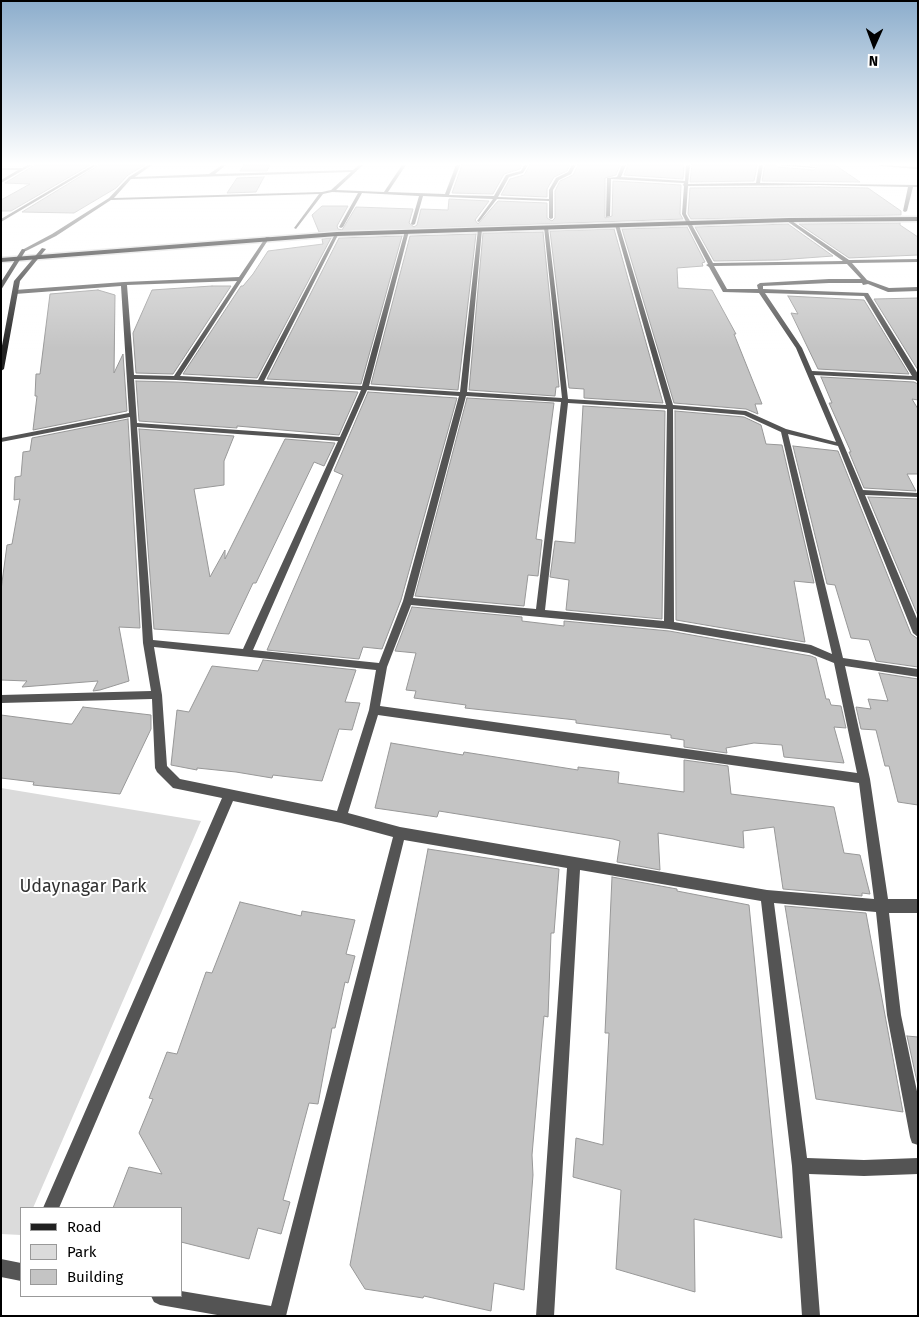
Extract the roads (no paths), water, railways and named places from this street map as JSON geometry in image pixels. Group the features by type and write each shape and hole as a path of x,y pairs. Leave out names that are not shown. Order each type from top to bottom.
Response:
{"highway":[{"path":"20,250 43,245 331,226"},
{"path":"1,260 268,238 565,226"}],"main road":[{"path":"1,369 17,280 36,258 43,245"},
{"path":"2,284 18,259 20,250"}],"street":[{"path":"43,245 70,226"},
{"path":"618,226 670,406 669,625"},
{"path":"689,226 725,291 866,294"},
{"path":"798,226 848,262 865,281 866,294 917,378"},
{"path":"540,614 565,399 546,227"},
{"path":"341,817 374,710 382,667 408,601 463,394 480,229"},
{"path":"247,652 365,388 407,232"},
{"path":"260,382 337,234"},
{"path":"176,378 268,238"},
{"path":"710,265 918,260"},
{"path":"15,292 69,286 240,279"},
{"path":"918,289 888,290 865,281 802,281 760,285 761,291 799,348 862,492 918,633"},
{"path":"124,284 135,425 148,643 156,695 161,768 177,784 229,796 341,817 400,833 767,896 882,906 918,906"},
{"path":"810,373 917,378"},
{"path":"131,377 260,382 565,399 746,413 784,431 842,445"},
{"path":"1,440 133,414"},
{"path":"135,425 344,438"},
{"path":"784,431 839,661 864,779 882,906 894,1015 918,1137"},
{"path":"862,492 918,495"},
{"path":"408,601 669,625 811,649 839,661 918,672"},
{"path":"148,643 382,667"},
{"path":"1,699 156,695"},
{"path":"374,710 864,779"},
{"path":"51,1207 229,796"},
{"path":"166,1297 277,1316 400,833"},
{"path":"544,1316 574,862"},
{"path":"767,896 800,1166 811,1316"},
{"path":"800,1166 864,1168 918,1166"},
{"path":"1,1268 20,1272"}],"park label":[{"name":"Udaynagar Park","path":"83,887"}]}
